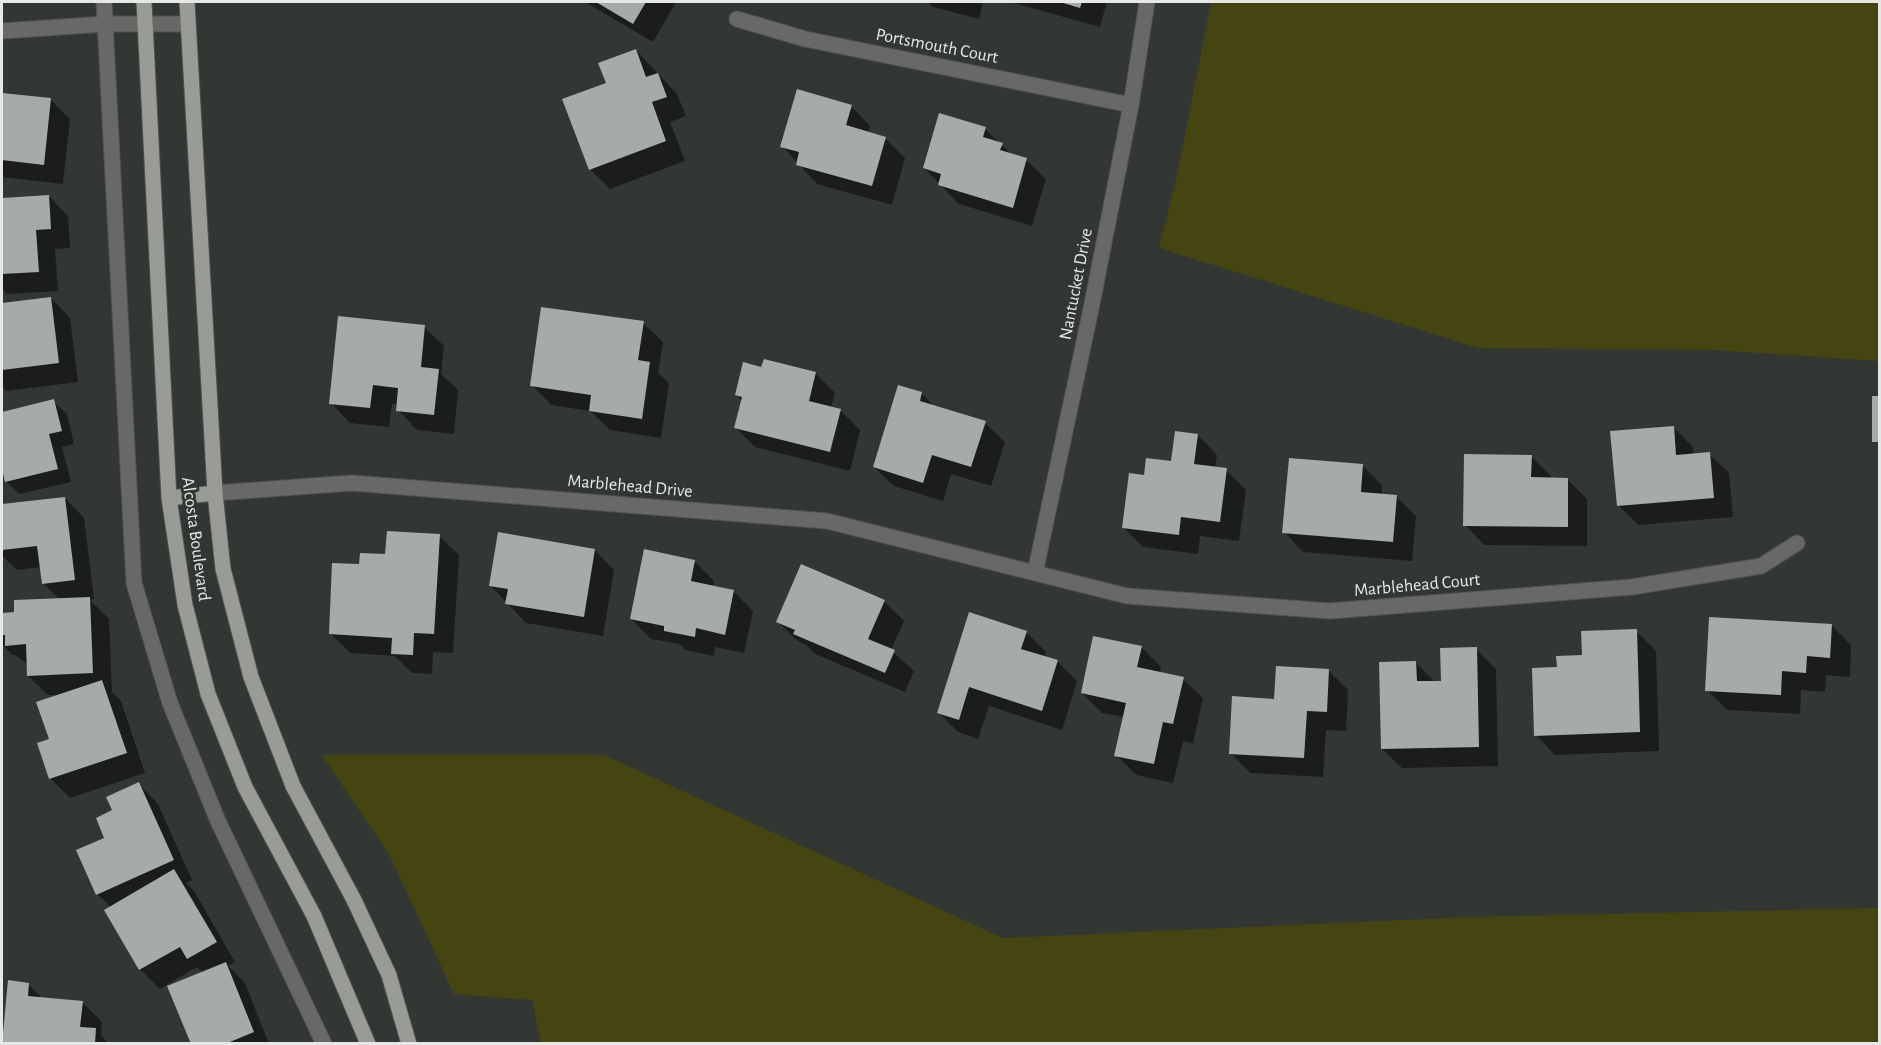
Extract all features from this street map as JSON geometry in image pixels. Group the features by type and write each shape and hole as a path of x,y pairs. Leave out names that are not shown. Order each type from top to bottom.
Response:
{"main road":[{"name":"Alcosta Boulevard","path":"144,2 169,498 185,605 208,694 245,787 314,916 368,1044"},
{"name":"Alcosta Boulevard","path":"187,2 215,494 223,569 251,677 293,786 354,900 389,975 409,1044"},
{"path":"169,498 215,494"}],"street":[{"path":"104,2 134,583 170,703 218,821 324,1044"},
{"name":"Nantucket Drive","path":"1035,573 1091,309 1131,105 1147,2"},
{"name":"Portsmouth Court","path":"737,19 805,39 1131,105"},
{"path":"2,31 105,24 188,24"},
{"name":"Marblehead Drive","path":"215,494 352,483 827,521 1035,573"},
{"name":"Marblehead Court","path":"1035,573 1126,596 1330,611 1632,587 1761,566 1797,543"}],"shaded area":[{"path":"1211,2 1879,2 1879,361 1716,350 1478,348 1159,248 1177,175"},
{"path":"322,755 604,755 1003,938 1472,917 1879,908 1879,1043 541,1043 532,1000 454,994 390,856"}],"building":[{"path":"596,2 646,2 633,24"},
{"path":"1060,2 1082,2 1080,8"},
{"path":"636,49 646,77 658,73 667,97 652,102 666,141 589,170 562,99 606,83 598,63"},
{"path":"797,89 852,105 846,125 886,137 872,186 796,165 799,152 780,147"},
{"path":"2,93 51,98 44,165 2,160"},
{"path":"939,113 986,127 983,137 1003,143 1000,150 1027,158 1013,208 938,185 941,174 923,168"},
{"path":"49,195 51,229 36,230 39,272 2,274 2,198"},
{"path":"51,297 59,363 2,370 2,303"},
{"path":"541,307 644,321 638,360 650,362 642,419 589,411 591,395 530,386"},
{"path":"338,316 425,325 421,367 439,369 434,415 396,411 398,388 373,385 370,408 329,404"},
{"path":"764,359 816,372 809,401 841,409 830,452 734,428 742,397 735,395 743,362 761,367"},
{"path":"898,385 922,392 920,401 986,421 971,467 932,455 923,483 873,467"},
{"path":"1872,396 1880,396 1880,442 1872,442"},
{"path":"54,399 62,431 49,434 58,469 5,482 2,469 2,412"},
{"path":"1674,426 1676,455 1710,452 1714,498 1617,506 1610,431"},
{"path":"1175,431 1198,434 1194,464 1227,468 1220,522 1181,517 1179,535 1122,528 1129,473 1144,475 1146,458 1171,461"},
{"path":"1464,454 1532,455 1531,477 1568,478 1568,527 1463,526"},
{"path":"1289,458 1363,464 1361,492 1397,495 1393,542 1282,533"},
{"path":"65,497 75,580 42,584 37,546 2,550 2,504"},
{"path":"387,531 440,534 434,634 414,633 413,655 391,654 392,638 329,634 332,563 359,564 360,553 385,554"},
{"path":"498,532 595,549 584,617 505,604 508,589 489,586"},
{"path":"644,549 695,560 691,581 734,590 725,635 696,628 695,637 664,631 664,626 630,619"},
{"path":"801,564 885,600 868,639 895,650 885,673 793,634 795,630 776,622"},
{"path":"90,597 93,673 27,676 26,644 5,646 5,635 2,635 2,613 14,612 14,600"},
{"path":"969,612 1027,631 1021,649 1058,660 1042,711 969,687 959,720 937,713"},
{"path":"1709,617 1832,624 1830,658 1807,656 1806,673 1782,671 1781,695 1705,691"},
{"path":"1637,629 1640,732 1534,736 1532,668 1557,667 1556,656 1582,655 1581,631"},
{"path":"1093,636 1142,646 1137,667 1184,677 1173,724 1163,722 1154,764 1114,756 1126,703 1081,693"},
{"path":"1477,647 1479,747 1381,749 1379,662 1416,661 1417,681 1441,681 1440,648"},
{"path":"1276,666 1329,669 1327,712 1307,711 1304,758 1229,754 1232,696 1274,699"},
{"path":"102,680 127,753 49,779 37,743 49,739 36,702"},
{"path":"139,782 174,860 96,895 76,850 104,838 96,818 112,810 106,797"},
{"path":"174,869 217,942 187,959 180,947 139,970 104,910"},
{"path":"226,962 254,1032 225,1044 191,1044 167,986"},
{"path":"8,980 29,983 28,996 83,1001 80,1027 96,1028 95,1044 2,1044"}]}
